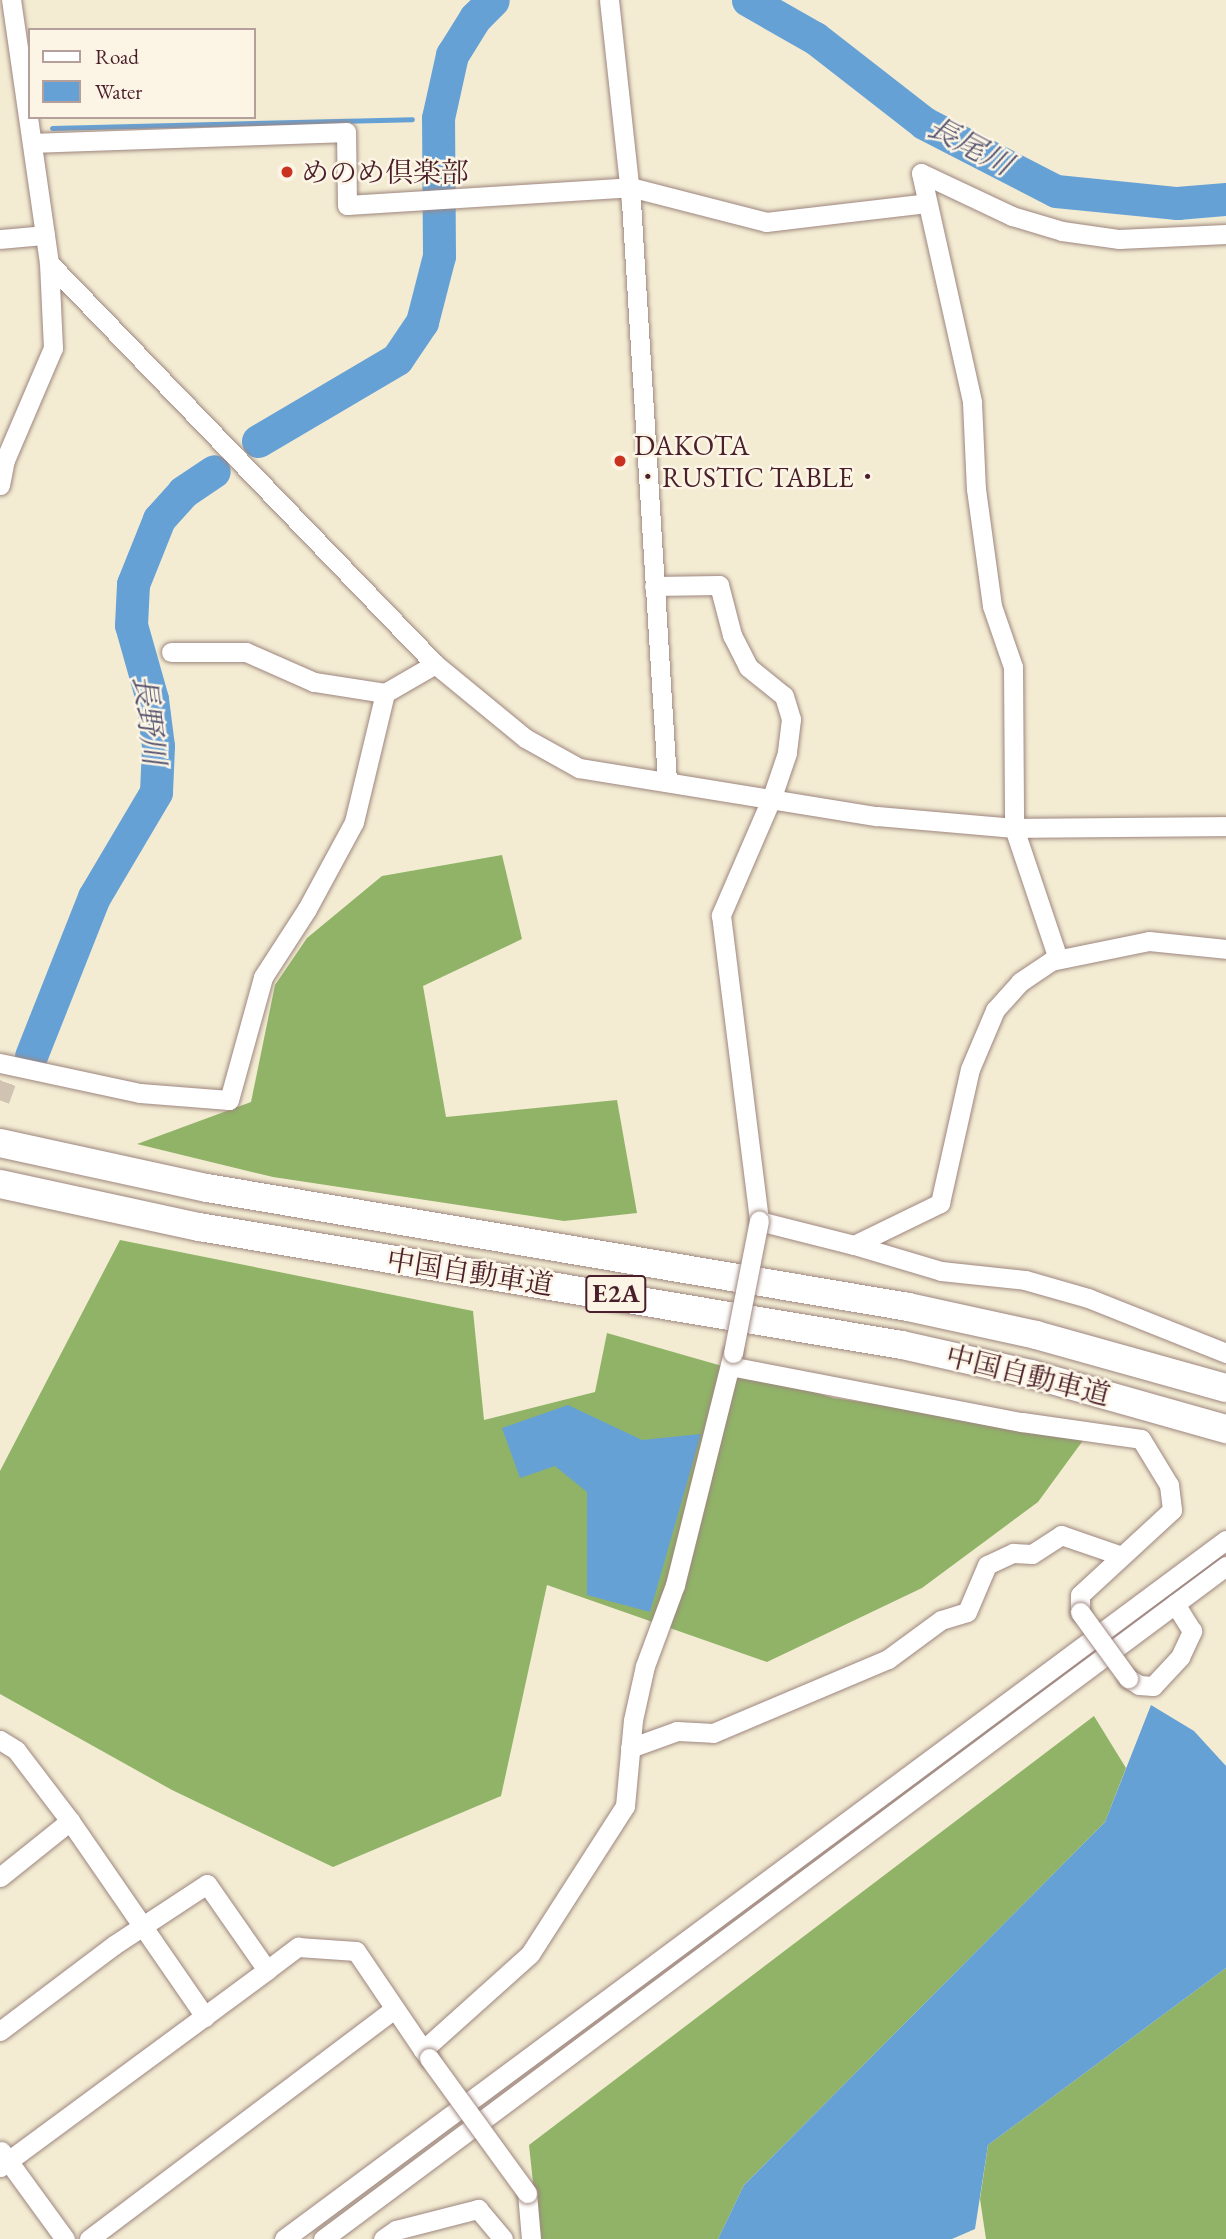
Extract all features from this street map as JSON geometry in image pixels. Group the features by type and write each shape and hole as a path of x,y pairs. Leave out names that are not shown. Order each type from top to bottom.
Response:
{"highway":[{"name":"中国自動車道","path":"0,1143 207,1188 908,1307 1036,1335 1226,1388"},
{"name":"中国自動車道","path":"0,1184 238,1234 902,1345 1031,1374 1226,1429"}],"street":[{"path":"11,0 28,116"},
{"path":"610,0 630,187 667,781"},
{"path":"0,485 5,460 53,348 49,263 28,119"},
{"path":"32,143 346,132 347,205 630,187 766,222 928,202"},
{"path":"1058,959 1014,828 1013,667 992,606 976,489 972,402 921,173 1012,216 1062,231 1119,239 1226,234"},
{"path":"0,239 45,235"},
{"path":"49,263 435,664 526,738 579,768 877,816 1014,828 1226,826"},
{"path":"426,2054 530,1954 625,1806 630,1748 645,1666 675,1584 731,1360 759,1221 721,915 772,797 790,731 784,696 748,667 732,635 719,585 654,586"},
{"path":"171,652 246,652 314,681 385,693 435,664"},
{"path":"0,1063 140,1093 229,1100 263,977 307,909 354,822 385,693"},
{"path":"854,1245 940,1203 970,1069 995,1010 1020,982 1058,959 1149,941 1226,948"},
{"path":"759,1221 941,1271 1025,1280 1062,1291 1226,1353"},
{"path":"731,1360 1022,1422 1141,1439 1169,1485 1172,1510 1119,1555 1102,1579 1080,1595 1080,1612 1128,1678 1139,1685 1153,1686 1180,1657 1192,1631 1175,1604"},
{"path":"630,1748 677,1731 713,1733 888,1659 941,1620 967,1612 987,1565 1013,1553 1032,1554 1061,1535 1119,1555"},
{"path":"284,2239 1226,1541"},
{"path":"323,2239 1226,1566"},
{"path":"5,1750 70,1821 205,2017"},
{"path":"0,1877 70,1821"},
{"path":"0,2031 142,1927 207,1884 267,1970"},
{"path":"65,2239 3,2160 205,2017 298,1947 356,1951 393,2010 527,2193 531,2239"},
{"path":"89,2239 393,2010"},
{"path":"383,2239 396,2230 478,2208 503,2239"}],"green space":[{"path":"502,855 522,939 423,986 446,1117 617,1100 637,1213 564,1221 273,1177 137,1144 251,1102 275,985 307,938 382,876"},
{"path":"120,1240 473,1311 484,1420 595,1392 607,1333 834,1398 1087,1435 1038,1502 922,1588 767,1662 547,1585 501,1796 333,1867 172,1790 0,1694 0,1471"},
{"path":"1094,1716 1126,1768 1105,1822 744,2185 718,2239 539,2239 529,2145"},
{"path":"1226,1968 1226,2239 986,2239 980,2199 988,2145"}],"water":[{"path":"568,1405 642,1440 701,1434 650,1612 587,1595 587,1492 555,1466 520,1478 502,1428"},
{"path":"1151,1705 1194,1731 1226,1766 1226,1968 988,2145 975,2229 952,2239 718,2239 744,2185 1105,1822"}],"waterway":[{"name":"長野川","path":"258,441 397,359 422,322 439,256 438,118 452,55 475,18 493,0"},
{"name":"長尾川","path":"748,0 815,38 924,123 1056,191 1177,203 1226,199"},
{"path":"52,128 412,119"},
{"name":"長野川","path":"31,1056 94,897 156,792 158,746 152,699 131,625 133,584 159,519 183,492 214,471"}],"tunnel":[{"path":"0,1100 13,1065"}],"place":[{"name":"めのめ倶楽部","path":"287,172"},
{"name":"DAKOTA ・RUSTIC TABLE・","path":"620,461"}]}
